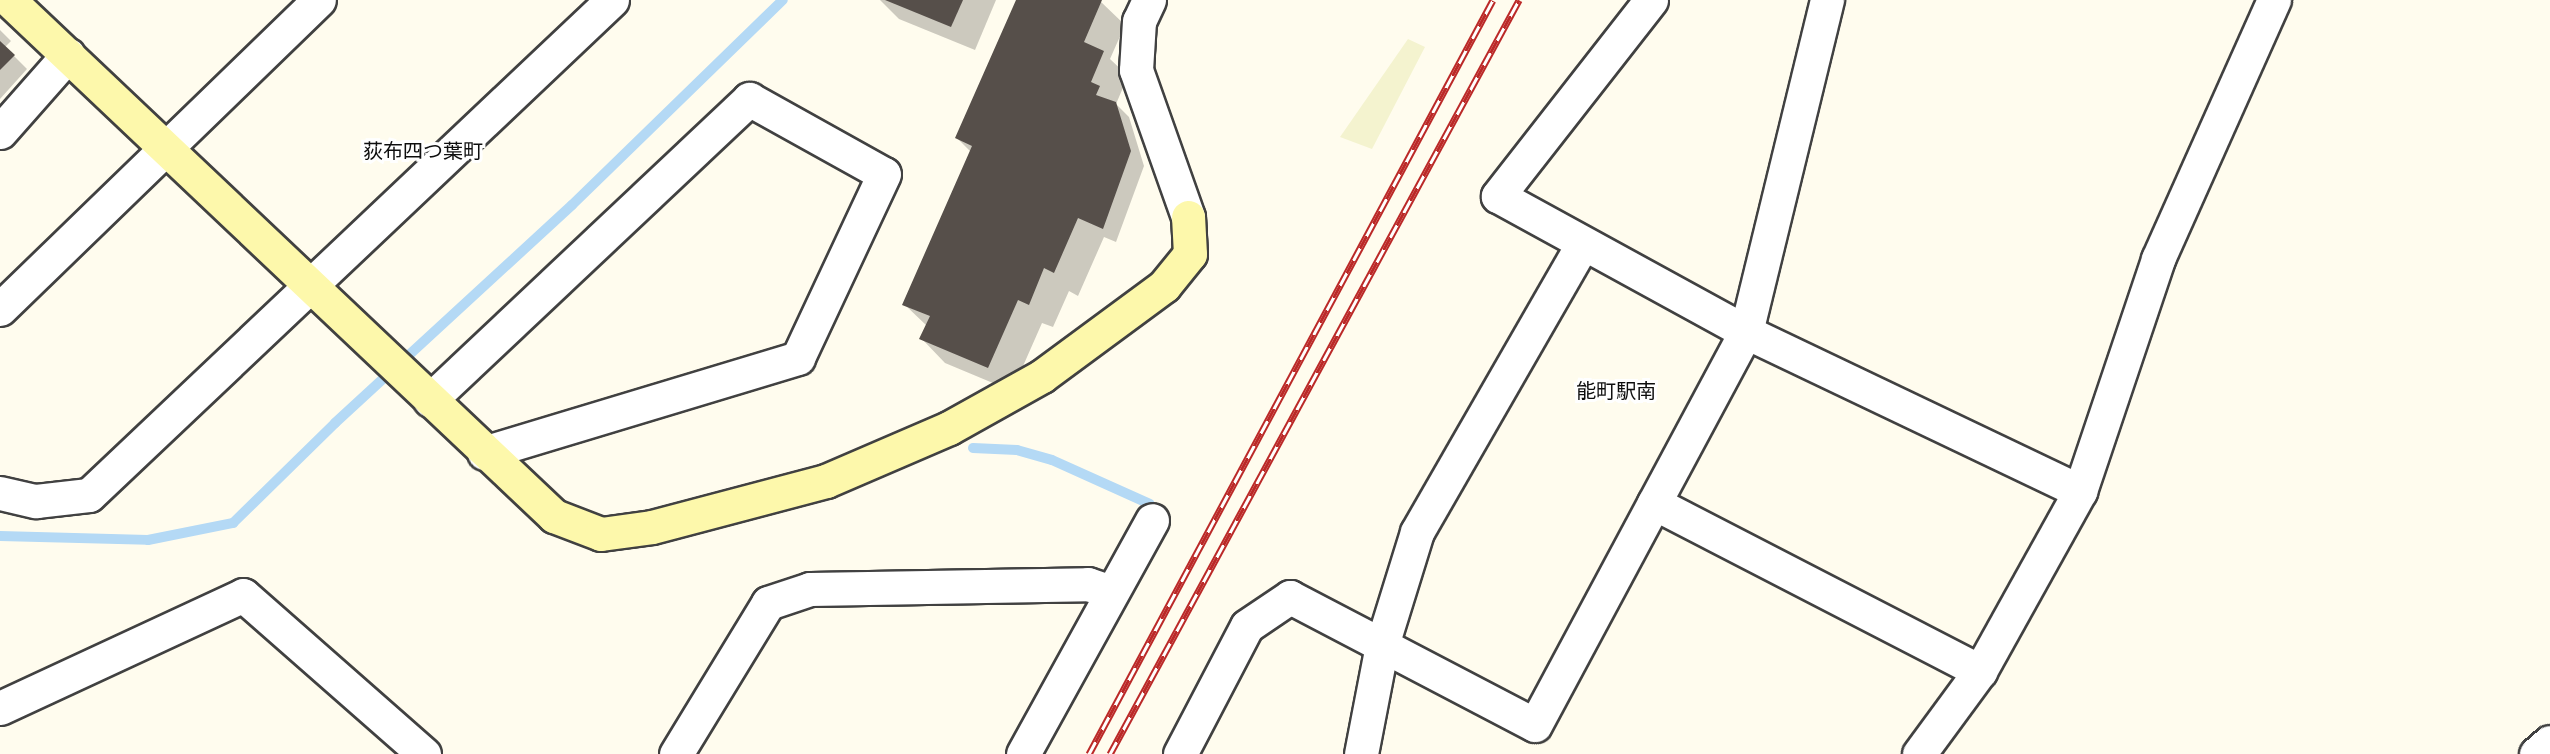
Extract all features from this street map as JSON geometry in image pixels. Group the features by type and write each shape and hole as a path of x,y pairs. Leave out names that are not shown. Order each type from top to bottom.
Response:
{"street":[{"path":"9,0 484,453 554,516 601,534 652,527 826,481 949,428 1042,376 1164,286 1190,254 1188,217 1136,70 1139,21 1149,0"},
{"path":"0,309 318,0"},
{"path":"0,492 36,501 89,495 612,0"},
{"path":"1651,0 1498,196 1582,245 1746,332 2080,491"},
{"path":"1180,754 1247,626 1290,597 1535,725 1746,332 1827,0"},
{"path":"1919,754 1980,671 2080,491 2158,259 2274,0"},
{"path":"0,132 68,55"},
{"path":"430,400 749,99 884,174 798,358 484,453"},
{"path":"1361,754 1382,645 1417,532 1582,245"},
{"path":"1654,503 1980,671"},
{"path":"1023,754 1152,520"},
{"path":"682,752 768,603 810,589 1088,584 1111,592"},
{"path":"0,708 243,595 424,754"},
{"path":"2536,754 2550,742"}],"green space":[{"path":"1408,39 1425,47 1372,149 1340,137"}],"building":[{"path":"885,0 963,0 951,27"},
{"path":"1016,0 1102,0 1084,42 1104,51 1091,82 1100,86 1096,95 1116,102 1131,151 1103,229 1078,218 1054,273 1044,268 1029,305 1018,300 988,368 919,339 930,316 902,305 972,146 955,138"},
{"path":"0,41 15,55 0,70"}],"waterway":[{"path":"0,536 148,540 233,523 335,423 572,205 783,0"},
{"path":"973,448 1017,450 1052,460 1150,504"}],"railway":[{"path":"1089,754 1493,0"},
{"path":"1110,754 1519,0"}],"district":[{"name":"荻布四つ葉町","path":"423,150"},
{"name":"能町駅南","path":"1616,390"}]}
